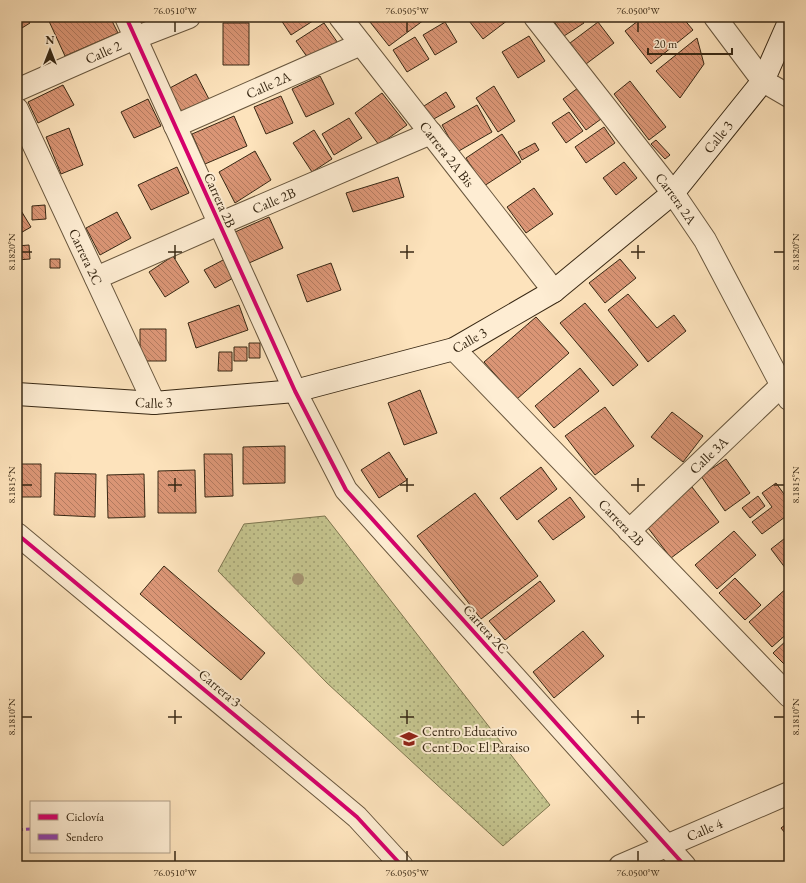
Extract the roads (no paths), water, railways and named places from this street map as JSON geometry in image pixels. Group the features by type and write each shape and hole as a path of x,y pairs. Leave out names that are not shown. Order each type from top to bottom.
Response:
{"street":[{"name":"Carrera 2B","path":"126,17 295,391"},
{"name":"Calle 2","path":"17,90 135,38 189,17"},
{"name":"Carrera 2A Bis","path":"340,17 554,291"},
{"name":"Carrera 2A","path":"535,17 673,193 705,240 787,388"},
{"path":"715,17 763,81 789,96"},
{"name":"Calle 3","path":"17,394 154,403 295,391 454,349 554,291 673,193 763,81 789,22"},
{"name":"Calle 2A","path":"175,126 361,44"},
{"name":"Carrera 2C","path":"17,109 154,403"},
{"name":"Calle 2B","path":"96,278 431,133"},
{"name":"Carrera 2B","path":"454,349 789,696"},
{"name":"Calle 3A","path":"629,531 787,388"},
{"name":"Carrera 2C","path":"295,391 346,490 685,866"},
{"name":"Carrera 3","path":"17,534 332,796 356,817 402,866"},
{"name":"Calle 4","path":"620,866 789,793"}],"place":[{"name":"Centro Educativo Cent Doc El Paraiso","path":"409,739"}]}
